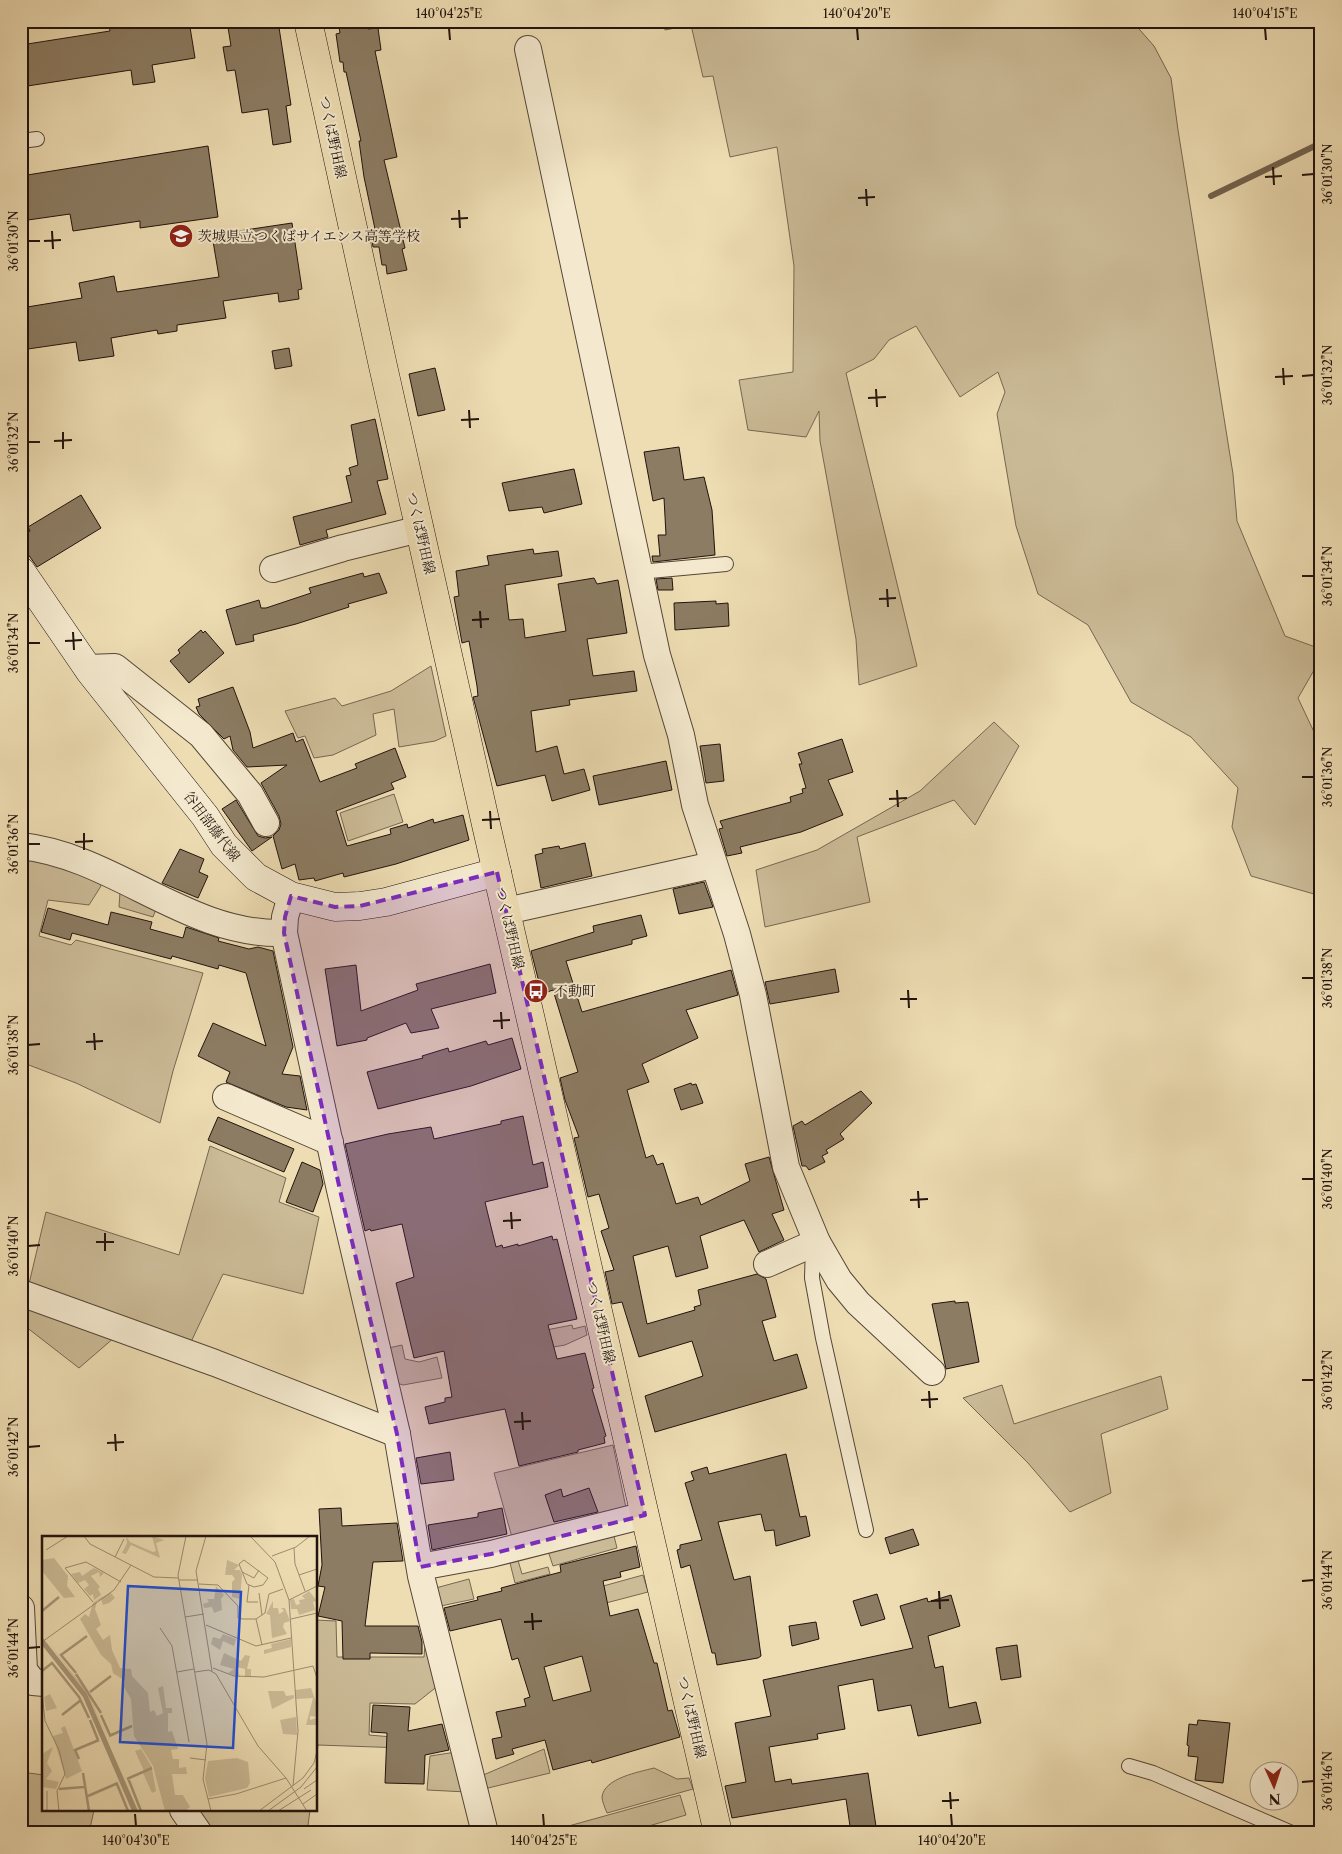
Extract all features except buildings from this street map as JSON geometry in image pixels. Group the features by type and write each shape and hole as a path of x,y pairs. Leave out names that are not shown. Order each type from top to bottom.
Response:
{"main road":[{"name":"つくば野田線","path":"308,21 497,872 718,1833"},
{"name":"谷田部藤代線","path":"21,571 87,668 205,816 234,857 256,877 291,896 335,907 360,906 497,872"}],"street":[{"path":"528,49 658,656 681,735 695,805 737,934 752,996 786,1167 815,1243 838,1280 858,1303 932,1372"},
{"path":"273,569 343,548 420,529"},
{"path":"87,668 115,667 201,735 250,794 266,823"},
{"path":"21,846 67,856 210,920 249,932 284,933"},
{"path":"506,911 713,865"},
{"path":"291,896 285,917 284,933 397,1434 420,1567 485,1833"},
{"path":"226,1097 330,1142"},
{"path":"767,1264 815,1243"},
{"path":"21,1293 215,1362 397,1434"},
{"path":"420,1567 491,1554 645,1515"},
{"path":"21,1608 24,1670 33,1682 42,1682"},
{"path":"184,1812 198,1833"}],"lane":[{"path":"21,142 37,139"},
{"path":"639,572 726,564"},
{"path":"815,1243 812,1278 866,1530"},
{"path":"1129,1766 1153,1773 1292,1833"}],"highlighted area":[{"path":"497,872 645,1515 491,1554 420,1567 397,1434 340,1190 284,933 285,917 291,896 335,907 360,906"}],"shaded area":[{"path":"663,21 1132,21 1154,46 1171,78 1233,474 1237,521 1285,636 1321,649 1321,658 1298,698 1314,732 1321,735 1321,896 1251,876 1232,827 1238,788 1191,737 1131,702 1088,625 1038,594 1016,526 997,414 1005,392 998,372 960,397 916,326 889,340 874,359 846,373 917,666 859,685 856,639 820,441 819,411 806,437 748,430 739,380 793,372 794,266 777,147 730,157 713,76 703,77 691,25 665,30"},
{"path":"431,666 446,736 435,741 399,747 394,709 373,714 376,735 333,755 314,758 305,736 298,738 285,711 335,698 342,706 391,691"},
{"path":"994,722 1019,746 975,825 954,800 857,837 870,902 765,927 756,870 817,850 920,791"},
{"path":"394,794 403,822 348,841 340,813"},
{"path":"21,854 98,880 101,886 89,905 48,900 39,936 71,945 76,940 203,973 173,1071 160,1123 76,1083 21,1062 21,979 25,967 21,966"},
{"path":"120,892 156,909 153,917 119,907"},
{"path":"210,1146 286,1178 279,1202 319,1217 303,1294 223,1274 190,1344 28,1288 46,1212 179,1255"},
{"path":"21,1304 115,1337 79,1368 21,1323"},
{"path":"572,1325 573,1329 585,1326 587,1335 565,1345 548,1348 541,1331"},
{"path":"402,1345 405,1359 419,1362 437,1357 442,1378 403,1385 393,1382 384,1349"},
{"path":"1161,1376 1168,1409 1101,1434 1111,1493 1070,1512 1028,1463 963,1398 1002,1385 1014,1424"},
{"path":"613,1445 626,1508 513,1541 494,1473"},
{"path":"613,1532 617,1548 553,1566 548,1551"},
{"path":"517,1557 522,1574 548,1567 550,1574 515,1583 509,1559"},
{"path":"643,1575 648,1592 564,1614 560,1598"},
{"path":"469,1579 474,1599 436,1607 432,1589"},
{"path":"318,1620 336,1621 337,1657 424,1657 426,1632 439,1685 415,1704 370,1703 369,1735 404,1738 404,1748 318,1745"},
{"path":"544,1749 550,1773 484,1789 481,1776"},
{"path":"456,1752 467,1792 427,1790 430,1756"},
{"path":"654,1768 677,1779 689,1778 693,1789 607,1813 602,1797 604,1790 609,1785 623,1777"},
{"path":"21,1772 42,1775 42,1812 94,1812 89,1833 21,1833"},
{"path":"680,1795 686,1815 625,1833 566,1833 565,1827"},
{"path":"200,1812 310,1812 307,1833 211,1833"}],"waterway":[{"path":"1211,196 1321,143"}],"place":[{"name":"茨城県立つくばサイエンス高等学校","path":"181,236"},
{"name":"不動町","path":"536,991"}]}
